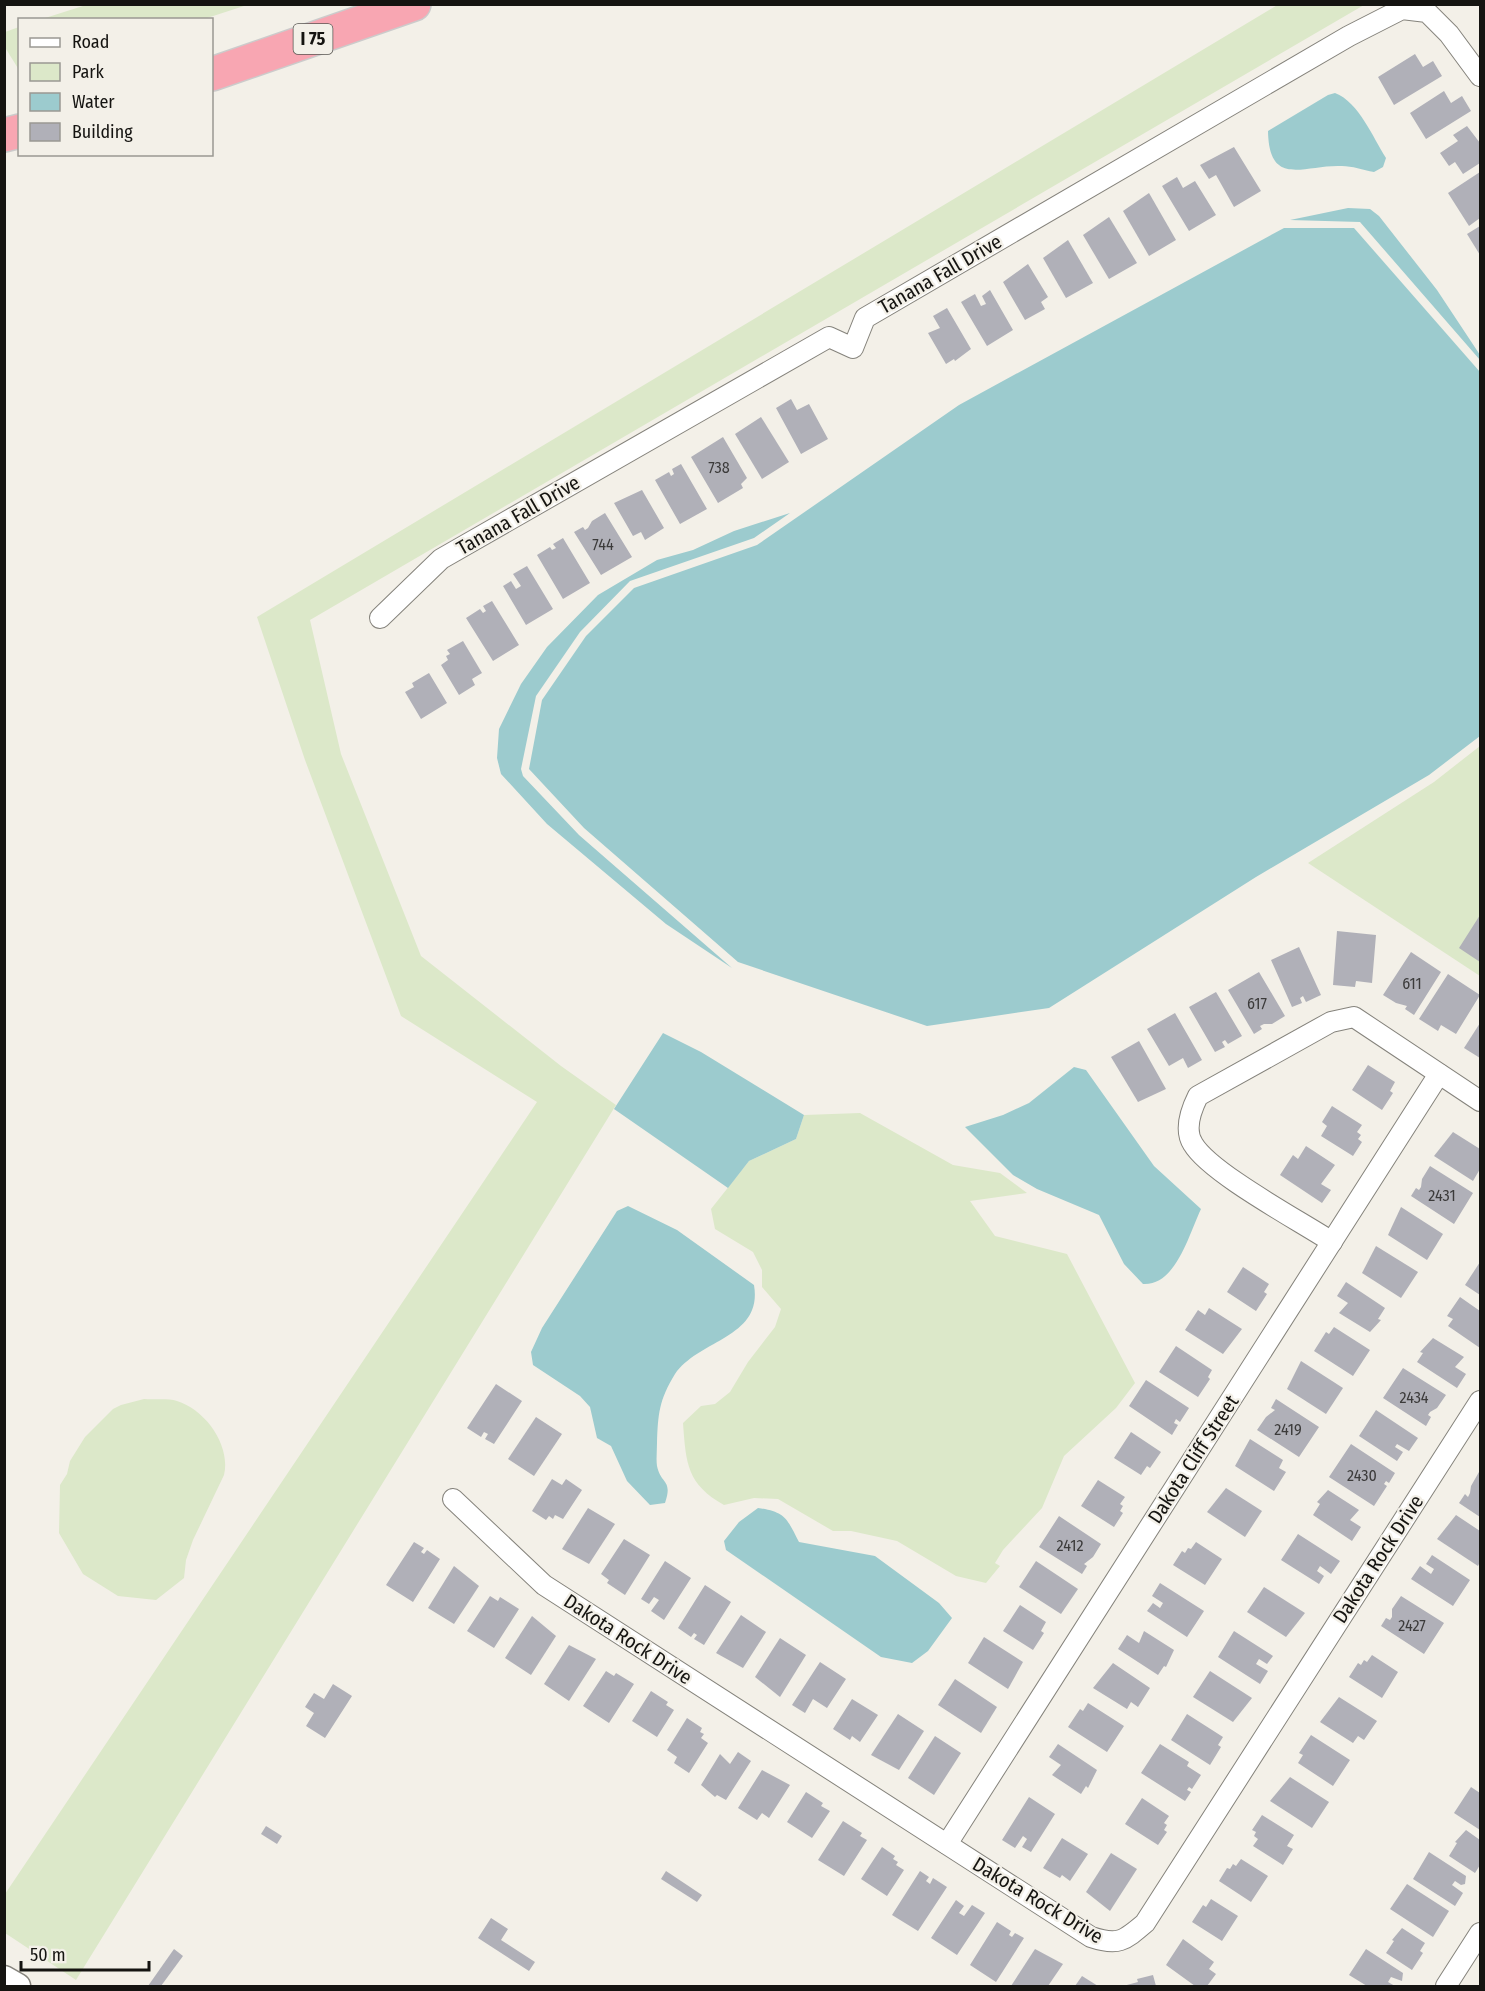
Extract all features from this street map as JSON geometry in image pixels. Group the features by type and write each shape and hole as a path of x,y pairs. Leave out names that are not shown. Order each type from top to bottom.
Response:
{"highway":[{"name":"I 75","path":"213,74 414,4"}],"street":[{"name":"Tanana Fall Drive","path":"380,618 441,559 830,336 853,348 865,318 1349,36 1402,9 1428,12 1480,73"},
{"path":"1332,1242 1207,1162 1191,1142 1189,1114 1198,1096 1331,1022 1354,1017 1480,1101"},
{"name":"Dakota Cliff Street","path":"947,1844 1439,1074"},
{"name":"Dakota Rock Drive","path":"453,1499 544,1585 1091,1937 1110,1943 1127,1938 1145,1923 1480,1401"},
{"path":"1446,1986 1480,1933"},
{"path":"4,1978 18,1986"}],"green space":[{"path":"86,4 247,5 207,18 45,18"},
{"path":"1279,4 1364,5 310,620 341,754 421,956 561,1066 616,1105 76,1980 5,1933 5,1894 537,1102 401,1016 305,760 257,617"},
{"path":"18,28 18,68 6,49 5,32"},
{"path":"1480,746 1480,976 1308,863 1434,782"},
{"path":"860,1113 953,1165 1000,1173 1027,1193 970,1201 995,1236 1067,1254 1135,1383 1116,1408 1064,1456 1042,1508 1003,1550 995,1563 1000,1566 986,1583 956,1576 897,1541 851,1531 833,1531 778,1499 754,1498 724,1505 702,1489 696,1481 685,1450 683,1423 701,1406 715,1404 730,1392 748,1362 775,1327 781,1309 762,1287 762,1270 753,1252 715,1229 711,1209 749,1161 796,1139 804,1115"},
{"path":"144,1399 173,1400 198,1412 214,1430 220,1441 225,1464 224,1475 193,1540 186,1560 184,1578 156,1600 118,1596 83,1574 59,1533 60,1485 67,1474 70,1461 85,1437 113,1409"}],"water":[{"path":"1335,93 1351,104 1365,121 1386,158 1383,167 1374,172 1346,166 1291,170 1282,167 1275,161 1270,149 1268,131"},
{"path":"1348,208 1370,209 1379,216 1437,290 1480,355 1480,360 1360,222 1290,220"},
{"path":"1284,228 1354,228 1480,372 1480,736 1429,775 1256,877 1049,1008 927,1026 738,962 584,828 529,769 542,700 586,636 634,588 757,545 959,405"},
{"path":"790,513 754,538 630,581 580,632 536,696 521,769 523,776 579,835 732,968 666,924 547,824 501,774 497,758 499,729 521,684 547,647 598,595 657,560 693,550 734,531"},
{"path":"663,1033 701,1052 804,1115 796,1139 749,1161 728,1188 614,1109"},
{"path":"1074,1067 1086,1070 1154,1166 1201,1209 1173,1268 1164,1277 1154,1282 1143,1284 1124,1264 1099,1215 1037,1189 1013,1175 965,1127 1003,1115 1029,1103"},
{"path":"628,1206 677,1230 754,1285 754,1303 749,1316 727,1336 686,1362 675,1374 666,1392 659,1415 657,1466 668,1490 665,1503 650,1505 627,1481 611,1446 597,1438 590,1407 580,1396 533,1365 531,1352 542,1328 617,1211"},
{"path":"758,1508 780,1514 799,1542 875,1556 939,1603 952,1618 928,1651 912,1663 881,1657 726,1550 724,1541 739,1522"}],"building":[{"path":"1415,54 1423,67 1433,61 1442,76 1394,105 1378,77"},
{"path":"1444,91 1451,103 1462,96 1471,111 1426,139 1410,113"},
{"path":"1467,126 1480,143 1480,163 1463,174 1455,162 1449,166 1440,153 1458,141 1453,135"},
{"path":"1234,147 1261,191 1234,207 1216,175 1209,179 1200,165"},
{"path":"1480,172 1480,218 1469,226 1448,193"},
{"path":"1177,177 1183,188 1195,181 1216,215 1189,231 1162,186"},
{"path":"1149,193 1176,240 1149,256 1123,211"},
{"path":"1109,217 1137,263 1109,279 1083,235"},
{"path":"1480,226 1480,255 1467,234"},
{"path":"1068,240 1093,283 1066,298 1043,258"},
{"path":"1028,264 1048,297 1041,302 1045,309 1025,320 1003,282"},
{"path":"990,290 1013,330 987,346 961,302 975,294 981,306 986,304 982,296"},
{"path":"947,308 971,349 955,361 954,359 946,364 928,333 940,328 933,316"},
{"path":"791,399 797,410 809,404 828,439 801,454 776,408"},
{"path":"761,417 789,462 762,479 735,434"},
{"path":"723,437 747,478 741,484 743,488 718,503 691,457"},
{"path":"681,464 707,509 680,524 655,480 669,472 671,476 674,474 672,469"},
{"path":"642,490 664,528 645,540 641,532 633,536 614,503"},
{"path":"605,513 632,557 601,575 574,532 583,527 585,530 592,521"},
{"path":"563,538 590,583 563,599 537,555 550,547 552,550 556,548 553,544"},
{"path":"527,566 553,609 526,625 503,586 511,581 516,589 521,586 513,574"},
{"path":"492,601 519,645 493,661 466,618 480,609 483,613 486,611 483,606"},
{"path":"463,641 482,673 472,679 475,685 459,695 441,665 448,660 446,656 450,654 447,650"},
{"path":"429,673 447,703 421,719 405,692 414,687 412,683"},
{"path":"1480,915 1480,962 1459,948"},
{"path":"1337,931 1376,935 1372,983 1356,981 1355,987 1333,985"},
{"path":"1299,947 1321,995 1306,1002 1303,996 1300,998 1302,1003 1292,1007 1271,960"},
{"path":"1411,952 1441,972 1414,1015 1405,1009 1407,1006 1396,1003 1383,995"},
{"path":"1259,972 1285,1016 1272,1024 1260,1026 1262,1029 1254,1034 1228,990"},
{"path":"1448,974 1480,995 1456,1034 1441,1025 1438,1031 1419,1019"},
{"path":"1216,992 1242,1036 1228,1044 1225,1040 1222,1042 1225,1047 1215,1052 1189,1007"},
{"path":"1175,1013 1202,1060 1188,1068 1183,1058 1169,1066 1147,1029"},
{"path":"1480,1023 1480,1058 1464,1048"},
{"path":"1139,1041 1166,1089 1138,1102 1111,1057"},
{"path":"1368,1065 1395,1082 1390,1091 1393,1093 1382,1110 1352,1090"},
{"path":"1332,1106 1362,1125 1357,1132 1361,1135 1358,1139 1362,1142 1353,1156 1321,1136 1327,1126 1322,1122"},
{"path":"1453,1132 1480,1149 1480,1169 1473,1181 1434,1156"},
{"path":"1306,1146 1335,1165 1321,1184 1331,1190 1322,1203 1280,1175 1293,1155 1298,1159"},
{"path":"1430,1166 1473,1193 1454,1224 1411,1196 1416,1188 1419,1190 1421,1187 1422,1179"},
{"path":"1401,1207 1443,1234 1427,1260 1388,1235"},
{"path":"1376,1246 1418,1272 1401,1298 1362,1273"},
{"path":"1480,1262 1480,1295 1465,1285"},
{"path":"1243,1267 1269,1284 1264,1292 1267,1294 1256,1311 1227,1292"},
{"path":"1346,1282 1385,1308 1378,1319 1381,1320 1370,1332 1339,1313 1348,1303 1337,1296"},
{"path":"1460,1297 1480,1311 1480,1348 1448,1326 1453,1319 1447,1316"},
{"path":"1209,1308 1242,1329 1223,1354 1185,1330 1198,1310 1205,1315"},
{"path":"1334,1327 1370,1350 1353,1376 1314,1351 1326,1332 1329,1334"},
{"path":"1433,1338 1464,1357 1455,1367 1466,1374 1457,1388 1417,1362 1423,1353 1420,1352"},
{"path":"1176,1346 1212,1370 1208,1377 1210,1379 1198,1397 1159,1372"},
{"path":"1301,1361 1343,1388 1326,1414 1287,1389"},
{"path":"1403,1368 1446,1395 1437,1408 1428,1415 1431,1417 1426,1426 1383,1398"},
{"path":"1146,1380 1189,1408 1180,1422 1176,1419 1174,1423 1178,1425 1172,1435 1129,1406"},
{"path":"496,1384 522,1401 494,1444 485,1439 488,1434 484,1432 481,1437 467,1428"},
{"path":"1276,1399 1319,1427 1299,1457 1257,1430 1266,1417 1275,1410 1271,1408"},
{"path":"1376,1410 1418,1438 1409,1451 1397,1444 1395,1447 1403,1452 1397,1461 1359,1436"},
{"path":"536,1417 562,1434 534,1476 508,1459"},
{"path":"1131,1432 1161,1452 1150,1468 1147,1466 1141,1475 1114,1458"},
{"path":"1250,1439 1283,1460 1279,1468 1286,1472 1274,1491 1235,1466"},
{"path":"1351,1444 1395,1473 1389,1483 1386,1481 1384,1484 1387,1486 1374,1506 1329,1477"},
{"path":"1479,1472 1480,1517 1459,1503 1465,1494 1468,1497"},
{"path":"552,1479 562,1485 566,1479 582,1490 563,1519 555,1515 553,1519 549,1516 546,1520 532,1511"},
{"path":"1098,1480 1125,1497 1120,1504 1123,1506 1120,1511 1123,1513 1114,1527 1081,1506"},
{"path":"1226,1488 1262,1511 1245,1537 1207,1512"},
{"path":"1328,1490 1359,1510 1350,1520 1361,1527 1352,1541 1313,1515 1320,1504 1317,1502"},
{"path":"588,1508 615,1524 589,1564 562,1549"},
{"path":"1456,1515 1480,1531 1478,1566 1437,1539"},
{"path":"1059,1516 1101,1544 1093,1557 1084,1564 1087,1566 1082,1574 1039,1547"},
{"path":"1298,1534 1340,1561 1331,1574 1320,1566 1317,1571 1324,1576 1319,1584 1281,1560"},
{"path":"624,1539 650,1555 625,1595 607,1583 609,1580 601,1574"},
{"path":"414,1542 424,1548 421,1552 424,1554 427,1550 440,1559 413,1602 386,1585"},
{"path":"1196,1542 1222,1559 1205,1585 1173,1565 1182,1551 1185,1553"},
{"path":"1432,1555 1470,1580 1453,1606 1411,1579 1420,1566 1431,1574 1434,1569 1426,1564"},
{"path":"665,1561 691,1578 664,1620 651,1611 659,1600 654,1597 649,1604 641,1599"},
{"path":"1036,1561 1078,1589 1061,1614 1019,1587"},
{"path":"454,1566 479,1586 454,1624 428,1608"},
{"path":"1160,1583 1204,1611 1187,1637 1147,1611 1153,1603 1160,1608 1163,1603 1152,1596"},
{"path":"705,1585 731,1602 704,1645 694,1639 697,1635 694,1633 691,1637 678,1628"},
{"path":"1264,1587 1305,1613 1286,1637 1247,1612"},
{"path":"490,1596 498,1601 500,1597 519,1609 494,1648 467,1631"},
{"path":"1401,1596 1444,1623 1424,1654 1381,1626 1386,1618 1390,1620 1392,1617 1392,1609"},
{"path":"1020,1605 1046,1622 1041,1631 1044,1633 1033,1650 1003,1631"},
{"path":"741,1615 766,1632 743,1668 716,1653"},
{"path":"532,1616 556,1636 531,1675 505,1658"},
{"path":"1144,1631 1174,1650 1166,1667 1164,1666 1158,1675 1118,1649 1127,1635 1139,1643"},
{"path":"1234,1631 1273,1656 1267,1664 1259,1659 1256,1664 1268,1671 1260,1684 1218,1657"},
{"path":"984,1637 1023,1662 1008,1689 968,1663"},
{"path":"780,1638 806,1655 780,1697 755,1677"},
{"path":"569,1645 596,1659 569,1701 544,1684"},
{"path":"1372,1655 1398,1672 1382,1698 1349,1677 1358,1663 1361,1665 1364,1660 1367,1662"},
{"path":"820,1662 846,1679 827,1708 813,1699 805,1713 792,1705"},
{"path":"1113,1663 1150,1688 1138,1707 1131,1702 1127,1709 1093,1688"},
{"path":"606,1671 614,1676 616,1673 634,1684 609,1723 583,1706"},
{"path":"1210,1671 1252,1698 1233,1722 1193,1697"},
{"path":"955,1679 997,1707 981,1733 938,1705"},
{"path":"333,1684 352,1696 325,1738 306,1726 314,1713 305,1707 314,1693 324,1699"},
{"path":"651,1691 668,1702 666,1705 674,1710 657,1737 632,1721"},
{"path":"1339,1697 1377,1721 1364,1740 1358,1736 1353,1743 1320,1722"},
{"path":"852,1699 878,1715 860,1742 852,1736 850,1740 833,1729"},
{"path":"1088,1703 1124,1726 1107,1752 1068,1727 1080,1709 1083,1711"},
{"path":"898,1714 924,1731 899,1770 871,1755"},
{"path":"1187,1714 1223,1737 1218,1745 1221,1747 1210,1765 1171,1740"},
{"path":"687,1718 702,1728 700,1732 704,1734 701,1738 708,1743 689,1773 674,1763 677,1757 667,1750"},
{"path":"1311,1735 1350,1760 1333,1786 1298,1763 1303,1755 1299,1753"},
{"path":"935,1736 961,1753 934,1795 908,1778"},
{"path":"1058,1744 1097,1770 1088,1788 1086,1786 1081,1794 1052,1775 1061,1765 1049,1757"},
{"path":"1160,1744 1189,1762 1187,1766 1201,1775 1192,1789 1189,1787 1187,1790 1191,1792 1185,1801 1141,1773"},
{"path":"738,1752 751,1761 726,1800 717,1795 715,1797 701,1785 720,1754 730,1764"},
{"path":"762,1770 790,1785 769,1818 762,1813 757,1820 738,1808"},
{"path":"1290,1777 1329,1802 1312,1828 1270,1801"},
{"path":"1471,1787 1480,1793 1480,1830 1454,1813"},
{"path":"806,1792 823,1803 821,1806 830,1811 812,1838 787,1822"},
{"path":"1029,1797 1055,1814 1031,1852 1022,1847 1027,1839 1023,1836 1015,1848 1002,1840"},
{"path":"1142,1798 1169,1816 1164,1823 1167,1825 1164,1830 1167,1832 1158,1845 1125,1824"},
{"path":"1262,1815 1294,1835 1287,1846 1293,1849 1283,1865 1253,1846 1258,1839 1254,1836 1256,1832 1252,1830"},
{"path":"843,1821 862,1833 860,1836 867,1840 844,1876 818,1860"},
{"path":"266,1826 282,1836 277,1844 261,1834"},
{"path":"1466,1830 1480,1840 1480,1865 1475,1873 1449,1856 1457,1843 1455,1842"},
{"path":"1062,1838 1088,1854 1070,1881 1062,1875 1060,1878 1043,1868"},
{"path":"882,1847 895,1856 893,1859 898,1862 896,1865 904,1870 887,1896 861,1879"},
{"path":"1429,1852 1466,1876 1465,1884 1461,1885 1455,1881 1452,1885 1463,1893 1455,1906 1413,1879"},
{"path":"1111,1853 1137,1869 1110,1911 1086,1892"},
{"path":"1241,1859 1268,1876 1251,1902 1219,1881 1227,1868 1230,1869 1233,1864 1236,1866"},
{"path":"666,1871 702,1895 697,1902 661,1879"},
{"path":"920,1871 929,1877 926,1881 930,1884 933,1878 947,1887 918,1931 892,1915"},
{"path":"1407,1884 1449,1911 1433,1937 1390,1909"},
{"path":"1211,1899 1238,1916 1222,1941 1192,1922 1203,1905 1206,1907"},
{"path":"956,1900 964,1906 959,1913 964,1916 972,1905 985,1913 957,1955 931,1938"},
{"path":"491,1918 508,1929 501,1940 535,1962 529,1971 478,1938"},
{"path":"997,1922 1011,1931 1009,1935 1012,1937 1015,1933 1024,1938 996,1982 970,1965"},
{"path":"1402,1928 1425,1943 1420,1951 1423,1953 1412,1970 1386,1953 1394,1941 1392,1940"},
{"path":"1183,1939 1214,1962 1209,1969 1216,1974 1207,1986 1195,1986 1166,1965"},
{"path":"174,1949 183,1956 161,1986 148,1986"},
{"path":"1035,1949 1063,1964 1048,1986 1011,1986"},
{"path":"1366,1949 1403,1973 1402,1981 1391,1977 1388,1982 1395,1986 1367,1986 1349,1975"},
{"path":"1153,1975 1156,1986 1123,1986 1138,1982 1137,1979"},
{"path":"1082,1976 1098,1986 1075,1986"}]}
